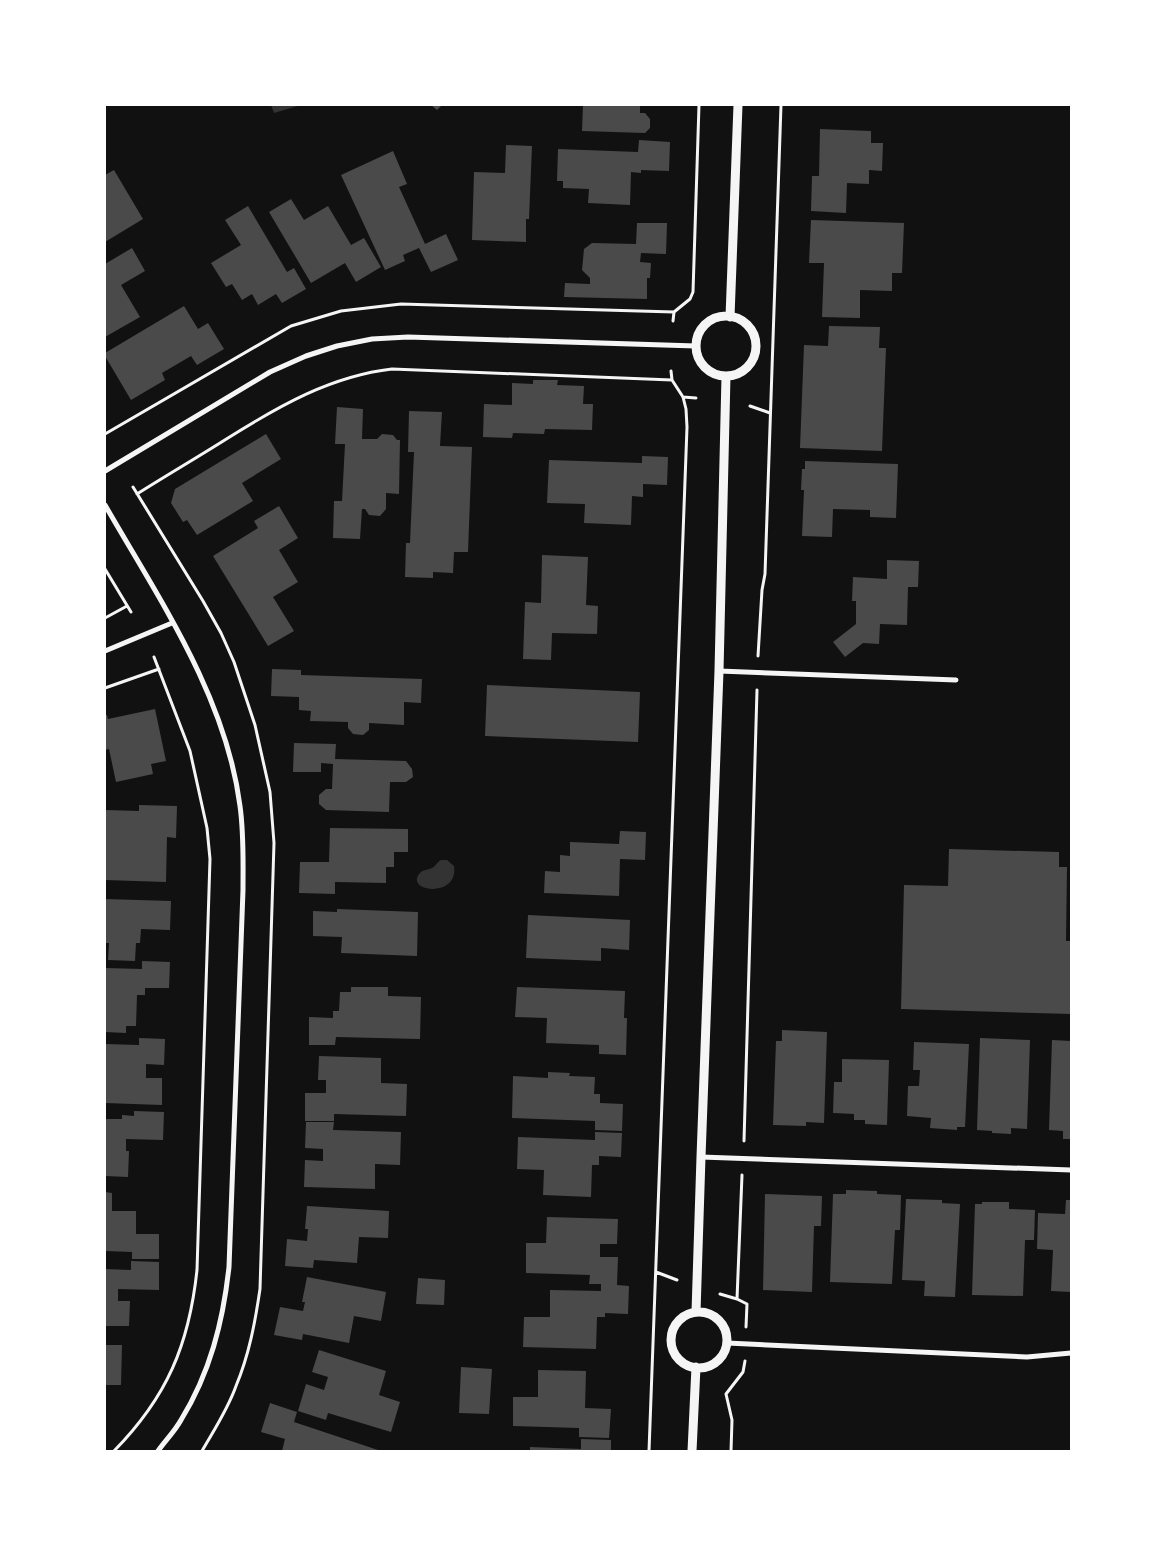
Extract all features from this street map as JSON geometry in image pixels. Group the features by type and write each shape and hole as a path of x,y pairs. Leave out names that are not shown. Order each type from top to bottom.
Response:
{"street":[{"path":"730,317 738,105"},
{"path":"720,317 730,317 748,325 756,343 752,362 745,370 736,375 726,376 708,371 698,356 696,346 702,327 710,320 720,317"},
{"path":"105,471 270,372 306,356 337,346 372,339 408,336 696,346"},
{"path":"696,1312 719,671 726,376"},
{"path":"105,505 197,666 224,735 240,806 243,846 229,1267 225,1301 219,1332 209,1363 196,1393 180,1422 158,1451"},
{"path":"105,651 172,624"},
{"path":"719,671 956,680"},
{"path":"701,1157 1071,1170"},
{"path":"696,1312 705,1312 713,1315 724,1327 727,1335 727,1343 720,1358 704,1367 687,1364 674,1352 671,1344 675,1326 680,1319 696,1312"},
{"path":"727,1343 1027,1357 1071,1353"},
{"path":"692,1451 696,1367"}],"path":[{"path":"673,321 674,312 690,299 692,292 699,105"},
{"path":"758,661 762,590 765,574 781,105"},
{"path":"137,494 284,405 335,381 371,371 392,369 672,380"},
{"path":"649,1451 688,427 683,397 672,380 671,371"},
{"path":"683,397 696,398"},
{"path":"750,406 770,413"},
{"path":"105,569 131,612"},
{"path":"105,618 127,606"},
{"path":"114,1451 144,1417 163,1388 176,1363 194,1301 197,1270 210,859 207,828 190,751 154,658"},
{"path":"105,688 159,669"},
{"path":"737,1299 754,828 757,687"},
{"path":"656,1272 680,1281"},
{"path":"720,1294 747,1304 746,1328"},
{"path":"731,1451 732,1420 726,1394 743,1372 744,1360"}],"shaded area":[{"path":"271,105 301,105 274,113"},
{"path":"441,860 447,860 454,866 453,877 448,884 432,889 418,884 417,879 421,872 432,868"}],"building":[{"path":"431,105 442,105 437,110"},
{"path":"583,105 640,105 640,113 645,113 650,119 650,128 645,133 582,131"},
{"path":"820,129 871,131 871,143 883,143 882,171 869,170 869,184 847,183 846,213 811,211 812,176 819,176"},
{"path":"639,140 670,142 669,171 641,170 641,173 631,172 630,205 588,203 589,189 563,188 563,181 557,181 558,149 638,152"},
{"path":"506,145 532,146 529,219 526,219 526,242 472,240 474,172 505,173"},
{"path":"393,151 407,184 399,187 425,244 446,234 458,260 431,272 419,248 403,255 405,261 385,270 341,175"},
{"path":"114,170 143,219 105,242 105,175"},
{"path":"291,199 304,220 328,206 351,245 364,238 381,267 356,282 345,263 311,283 269,212"},
{"path":"248,206 287,272 294,268 306,289 282,303 276,294 258,305 252,294 242,300 232,284 226,287 211,263 241,245 225,220"},
{"path":"811,220 904,223 902,273 892,273 892,291 860,290 860,318 822,317 824,263 809,263"},
{"path":"637,223 667,223 666,254 641,253 640,262 651,263 650,278 647,278 647,299 564,297 565,283 590,284 590,278 582,270 584,249 592,243 636,244"},
{"path":"132,248 145,271 121,285 140,317 105,337 105,264"},
{"path":"184,306 198,329 208,323 224,349 197,365 191,356 162,373 165,380 131,400 105,353"},
{"path":"829,326 880,327 879,348 886,348 882,451 800,448 804,345 828,346"},
{"path":"533,380 558,380 557,385 584,386 583,404 593,404 592,430 545,429 544,434 513,433 512,438 483,437 484,404 512,405 512,383 533,384"},
{"path":"337,407 363,409 362,439 377,439 382,434 393,435 397,440 400,440 399,494 386,493 386,509 380,516 369,515 365,509 362,509 360,539 333,538 334,501 342,501 345,444 335,444"},
{"path":"409,411 442,412 440,446 472,447 468,552 454,552 453,573 433,572 433,578 405,577 406,543 410,543 414,452 408,452"},
{"path":"266,434 281,459 242,483 253,501 197,535 187,520 183,522 171,503 175,489"},
{"path":"642,456 668,457 667,485 643,484 643,497 632,496 631,525 584,523 585,504 547,503 549,460 642,463"},
{"path":"805,461 898,464 896,518 870,517 870,510 833,509 832,537 802,536 804,490 801,490 802,469 805,469"},
{"path":"279,506 298,538 279,550 298,582 273,597 294,631 268,646 213,556 258,528 254,521"},
{"path":"542,555 588,557 586,605 598,606 597,634 552,633 551,660 523,659 525,602 541,603"},
{"path":"887,560 919,561 918,587 908,587 907,625 880,624 879,644 863,643 845,657 833,642 856,624 856,601 852,601 853,577 887,579"},
{"path":"272,669 301,670 301,675 422,679 421,703 404,702 404,725 369,723 369,730 363,735 353,734 348,728 348,722 310,721 311,711 299,710 299,697 271,696"},
{"path":"487,685 640,692 638,742 485,736"},
{"path":"155,709 166,761 151,764 153,774 116,782 109,749 105,750 105,715 107,715 108,719"},
{"path":"294,743 336,744 335,759 406,761 412,769 413,777 406,782 390,782 389,812 326,810 319,804 319,795 326,789 332,789 333,764 321,763 321,772 293,772"},
{"path":"139,805 177,806 176,838 167,837 166,882 105,880 105,810 139,811"},
{"path":"330,828 408,829 408,852 394,852 394,867 386,867 386,883 335,882 335,894 299,893 300,862 329,862"},
{"path":"620,831 646,832 645,860 620,859 619,896 544,893 545,871 560,872 560,855 570,856 570,842 619,844"},
{"path":"949,849 1059,852 1059,867 1067,867 1066,941 1071,941 1071,1014 901,1009 904,885 948,886"},
{"path":"105,899 171,901 170,930 141,929 140,943 136,943 135,961 108,960 109,943 105,943"},
{"path":"337,909 418,912 417,956 341,953 342,937 313,936 313,911 337,912"},
{"path":"528,915 630,920 629,950 601,948 601,961 526,958"},
{"path":"142,961 170,962 169,988 145,988 145,995 137,995 136,1026 126,1026 126,1033 105,1032 105,968 142,969"},
{"path":"351,987 388,987 388,996 421,997 420,1039 336,1037 335,1045 309,1045 309,1017 333,1018 333,1011 339,1011 340,992 351,992"},
{"path":"517,987 625,991 624,1018 627,1018 626,1055 599,1054 599,1045 546,1043 547,1018 515,1017"},
{"path":"782,1030 827,1032 824,1123 806,1122 806,1126 773,1125 776,1041 782,1041"},
{"path":"139,1038 165,1039 164,1065 146,1064 146,1078 162,1078 162,1105 105,1103 105,1044 139,1045"},
{"path":"980,1038 1030,1040 1027,1129 1011,1128 1011,1134 977,1130"},
{"path":"1052,1040 1071,1041 1071,1139 1063,1139 1063,1131 1049,1130"},
{"path":"914,1042 969,1044 965,1127 957,1127 957,1130 930,1128 931,1118 907,1116 908,1086 919,1086 920,1070 913,1070"},
{"path":"319,1056 381,1058 381,1083 407,1084 406,1116 334,1114 334,1121 305,1121 305,1093 326,1093 326,1080 318,1080"},
{"path":"842,1059 889,1060 887,1125 865,1124 865,1120 854,1120 854,1114 833,1113 834,1082 842,1082"},
{"path":"548,1072 570,1073 569,1076 595,1077 594,1094 600,1094 600,1103 623,1104 622,1131 595,1130 595,1121 512,1118 513,1076 548,1078"},
{"path":"134,1111 164,1112 163,1140 126,1139 126,1151 129,1151 128,1177 105,1176 105,1119 122,1119 122,1115 134,1116"},
{"path":"306,1122 334,1122 333,1130 401,1132 400,1165 375,1164 375,1189 304,1187 305,1160 323,1161 323,1149 305,1148"},
{"path":"595,1132 622,1133 621,1157 599,1156 599,1165 592,1165 591,1197 543,1195 544,1170 517,1169 518,1137 595,1140"},
{"path":"846,1190 877,1191 877,1194 901,1195 900,1230 895,1230 892,1284 830,1282 833,1194 846,1194"},
{"path":"105,1192 112,1193 112,1211 136,1211 136,1234 159,1234 159,1259 132,1259 132,1252 105,1251"},
{"path":"765,1194 822,1196 821,1226 814,1226 812,1292 763,1290"},
{"path":"906,1199 942,1200 942,1203 960,1204 955,1297 924,1296 925,1281 902,1280"},
{"path":"1066,1200 1071,1200 1071,1292 1051,1291 1053,1250 1037,1249 1038,1213 1065,1214"},
{"path":"982,1202 1009,1202 1009,1209 1035,1210 1034,1240 1025,1240 1023,1296 972,1295 975,1204 982,1204"},
{"path":"307,1206 389,1211 388,1238 359,1237 357,1263 314,1260 313,1268 285,1266 287,1239 307,1241 308,1229 305,1229"},
{"path":"547,1217 618,1219 617,1244 600,1244 600,1257 618,1257 617,1285 629,1286 628,1314 605,1313 605,1317 597,1317 596,1349 523,1347 524,1317 550,1317 550,1290 601,1291 601,1284 589,1284 590,1275 526,1273 526,1243 546,1243"},
{"path":"131,1261 159,1262 159,1290 118,1289 118,1301 130,1301 129,1326 105,1326 105,1269 131,1270"},
{"path":"307,1277 386,1292 381,1321 354,1316 349,1343 303,1334 302,1340 274,1335 280,1307 303,1311 305,1302 302,1302"},
{"path":"418,1278 445,1280 444,1305 416,1304"},
{"path":"105,1345 122,1345 121,1385 105,1385"},
{"path":"319,1350 386,1371 379,1395 400,1402 391,1432 328,1413 326,1420 298,1411 306,1384 324,1390 328,1377 312,1372"},
{"path":"461,1367 492,1369 489,1414 459,1413"},
{"path":"538,1370 586,1371 585,1408 611,1409 609,1438 579,1437 579,1428 513,1426 513,1397 538,1397"},
{"path":"270,1403 297,1412 294,1422 381,1451 282,1451 285,1439 261,1432"},
{"path":"581,1439 611,1440 611,1451 530,1451 530,1447 581,1449"}]}
